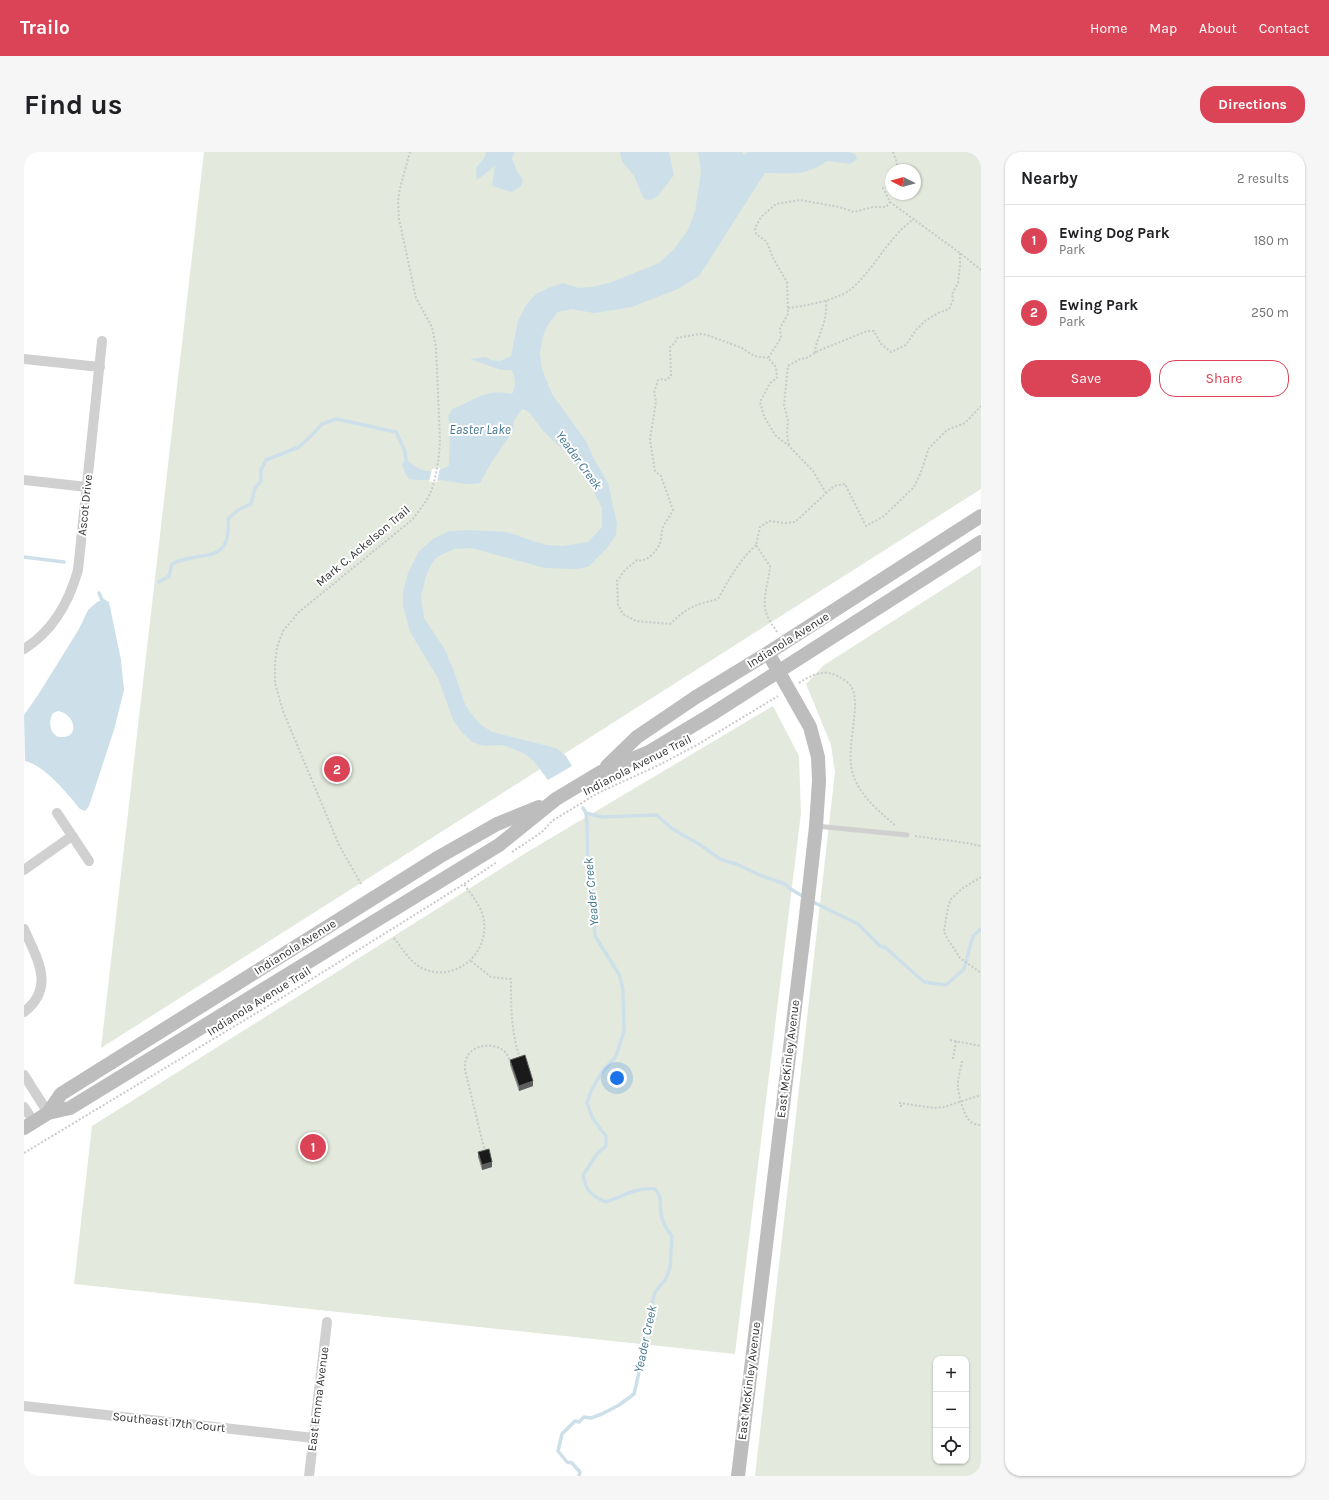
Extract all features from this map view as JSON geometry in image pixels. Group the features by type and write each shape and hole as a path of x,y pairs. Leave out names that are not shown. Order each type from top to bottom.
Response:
{"main road":[{"name":"Indianola Avenue","path":"601,772 637,738 696,697 768,653 981,516"},
{"name":"Indianola Avenue","path":"29,1125 48,1113 70,1108 438,883 499,845 556,799 601,772 649,752 712,714 981,542"},
{"name":"East McKinley Avenue","path":"738,1476 806,916 816,826 819,781 818,757 810,728 768,653"},
{"name":"Indianola Avenue","path":"48,1113 61,1094 439,857 497,824 556,799"}],"street":[{"name":"Ascot Drive","path":"24,649 44,632 56,619 73,588 80,556 102,341"},
{"path":"24,359 100,367"},
{"path":"24,480 87,487"},
{"path":"57,813 89,861"},
{"path":"24,870 72,836"},
{"path":"24,930 39,963 42,977 42,986 39,996 33,1005 24,1012"},
{"path":"24,1075 48,1113"},
{"path":"24,1107 29,1125"},
{"name":"East Emma Avenue","path":"309,1476 327,1322"},
{"name":"Southeast 17th Court","path":"24,1406 314,1438"}],"lane":[{"path":"816,826 907,835"}],"path":[{"name":"Mark C. Ackelson Trail","path":"361,884 339,845 283,711 275,683 275,664 277,647 283,630 299,612 413,519 426,502 433,484 440,440 436,346 432,328 416,298 399,219 398,201 400,188 410,152"},
{"path":"892,152 897,164"},
{"path":"768,358 781,338 780,328 788,314 787,282 773,258 767,242 756,234 755,228 761,217 776,204 800,200 839,207 854,212 873,207 886,207 890,202 981,270"},
{"path":"788,308 812,304 849,291 887,244 904,226 914,219"},
{"path":"789,446 788,421 784,405 788,366 800,359 807,358 815,353 867,331 874,331 881,344 891,352 906,345 916,330 925,321 938,313 949,309 953,300 952,294 958,283 960,253"},
{"path":"815,353 815,348 822,329 827,308 826,300"},
{"path":"826,493 813,471 789,446 775,435 764,416 760,402 770,383 777,378 776,367 768,358 754,356 742,348 707,335 699,334 677,338 675,343 670,347 671,376 666,380 658,380 654,393 656,401 650,440 655,471 661,476 673,510 663,528 660,544 652,554 641,561 637,560 625,570 617,581 618,605 623,614 636,621 670,624 685,610 700,603 718,599 731,574 756,545 760,527 769,521 784,523 794,522 834,486 845,484 866,526 884,516 914,487 929,448 947,430 965,423 981,406"},
{"path":"756,545 770,566 769,580 764,598 766,613 776,632"},
{"path":"800,683 813,675 828,673 845,680 851,687 855,703 850,751 854,777 865,797 907,835 981,846"},
{"name":"Indianola Avenue Trail","path":"514,851 542,832 552,821 598,793 684,752 771,700"},
{"name":"Indianola Avenue Trail","path":"24,1153 283,997 500,860"},
{"path":"981,877 963,888 951,899 948,907 944,931 946,938 960,958 981,973"},
{"path":"394,938 413,963 433,972 457,970 471,961 482,944 484,922 482,912 464,884"},
{"path":"471,961 491,977 511,979 510,1007 512,1028 521,1062"},
{"path":"950,1040 981,1046"},
{"path":"952,1060 956,1041"},
{"path":"485,1155 465,1070 467,1056 471,1051 478,1047 492,1046 504,1052 511,1065"},
{"path":"962,1061 958,1086 962,1101 969,1120 974,1124 981,1126"},
{"path":"902,1106 900,1106 900,1103 908,1106 934,1108 981,1095"}],"shaded area":[{"path":"204,152 981,152 981,489 101,1048"},
{"path":"981,565 981,1476 755,1476 835,772 831,745 806,684 824,665"},
{"path":"773,706 799,756 801,813 735,1354 74,1284 92,1126 529,851"}],"water":[{"path":"486,152 515,152 512,158 517,171 523,180 521,186 512,192 492,186 495,166 477,180 476,168 484,158"},
{"path":"620,152 669,152 674,175 658,196 650,200 644,199 634,176 622,161"},
{"name":"Easter Lake","path":"698,152 742,152 744,155 748,152 849,152 855,154 857,159 850,164 827,161 811,170 804,172 765,173 699,276 678,289 632,307 594,313 571,309 558,312 549,323 543,336 540,353 542,369 552,394 586,441 594,459 608,483 617,524 616,535 607,548 588,567 577,569 545,568 471,548 454,549 437,557 432,563 427,573 421,596 424,618 444,648 454,671 464,702 480,724 492,732 556,748 566,756 572,766 548,780 533,760 523,753 503,745 480,745 472,742 460,730 453,720 438,678 410,632 403,606 403,592 408,573 419,551 433,539 449,531 467,530 507,532 547,545 563,546 588,542 602,527 602,508 585,474 572,458 543,431 529,412 522,409 514,421 513,431 491,463 480,483 465,484 441,480 409,479 402,464 406,460 425,471 440,470 446,467 449,465 450,426 448,416 452,409 487,394 512,394 515,382 511,370 501,370 470,359 486,357 491,360 500,361 511,356 518,321 526,305 536,294 563,283 579,288 609,283 659,263 674,249 688,230 695,211 701,171"},
{"path":"104,599 109,602 121,660 124,690 114,730 89,806 85,811 80,809 48,774 40,768 25,761 24,715 79,629 88,610 97,602","holes":["58,711 64,713 71,721 73,730 68,736 59,737 52,731 50,726 51,719 53,713"]}],"pier":[{"path":"440,468 437,482 429,482 432,469"}],"building":[{"path":"525,1055 533,1081 519,1086 510,1060"},
{"path":"489,1149 492,1162 482,1165 478,1152"}],"waterway":[{"path":"159,582 169,576 172,564 183,560 212,554 219,550 225,544 228,534 228,519 238,510 251,504 255,488 261,481 261,470 266,460 299,447 322,424 336,419 396,432 405,451 407,463"},
{"path":"24,557 64,562"},
{"path":"99,593 102,600"},
{"name":"Yeader Creek","path":"579,1476 580,1472 572,1463 567,1462 558,1451 562,1434 575,1421 579,1422 584,1417 591,1418 602,1414 619,1405 634,1394 655,1292 666,1279 670,1267 672,1236 662,1219 660,1198 655,1189 641,1189 605,1202 590,1192 583,1175 597,1154 606,1146 606,1136 593,1119 587,1103 591,1091 602,1072 616,1056 624,1031 623,991 620,976 595,936 593,899 588,870 587,823 586,813 583,808"},
{"path":"586,813 602,817 657,815 670,827 699,844 720,859 785,884 804,897"},
{"path":"811,901 858,924 880,946 886,948 924,982 946,985 964,969 973,936 981,929"}],"place":[{"name":"Ewing Park","path":"337,769"},
{"name":"Ewing Dog Park","path":"313,1147"}]}
